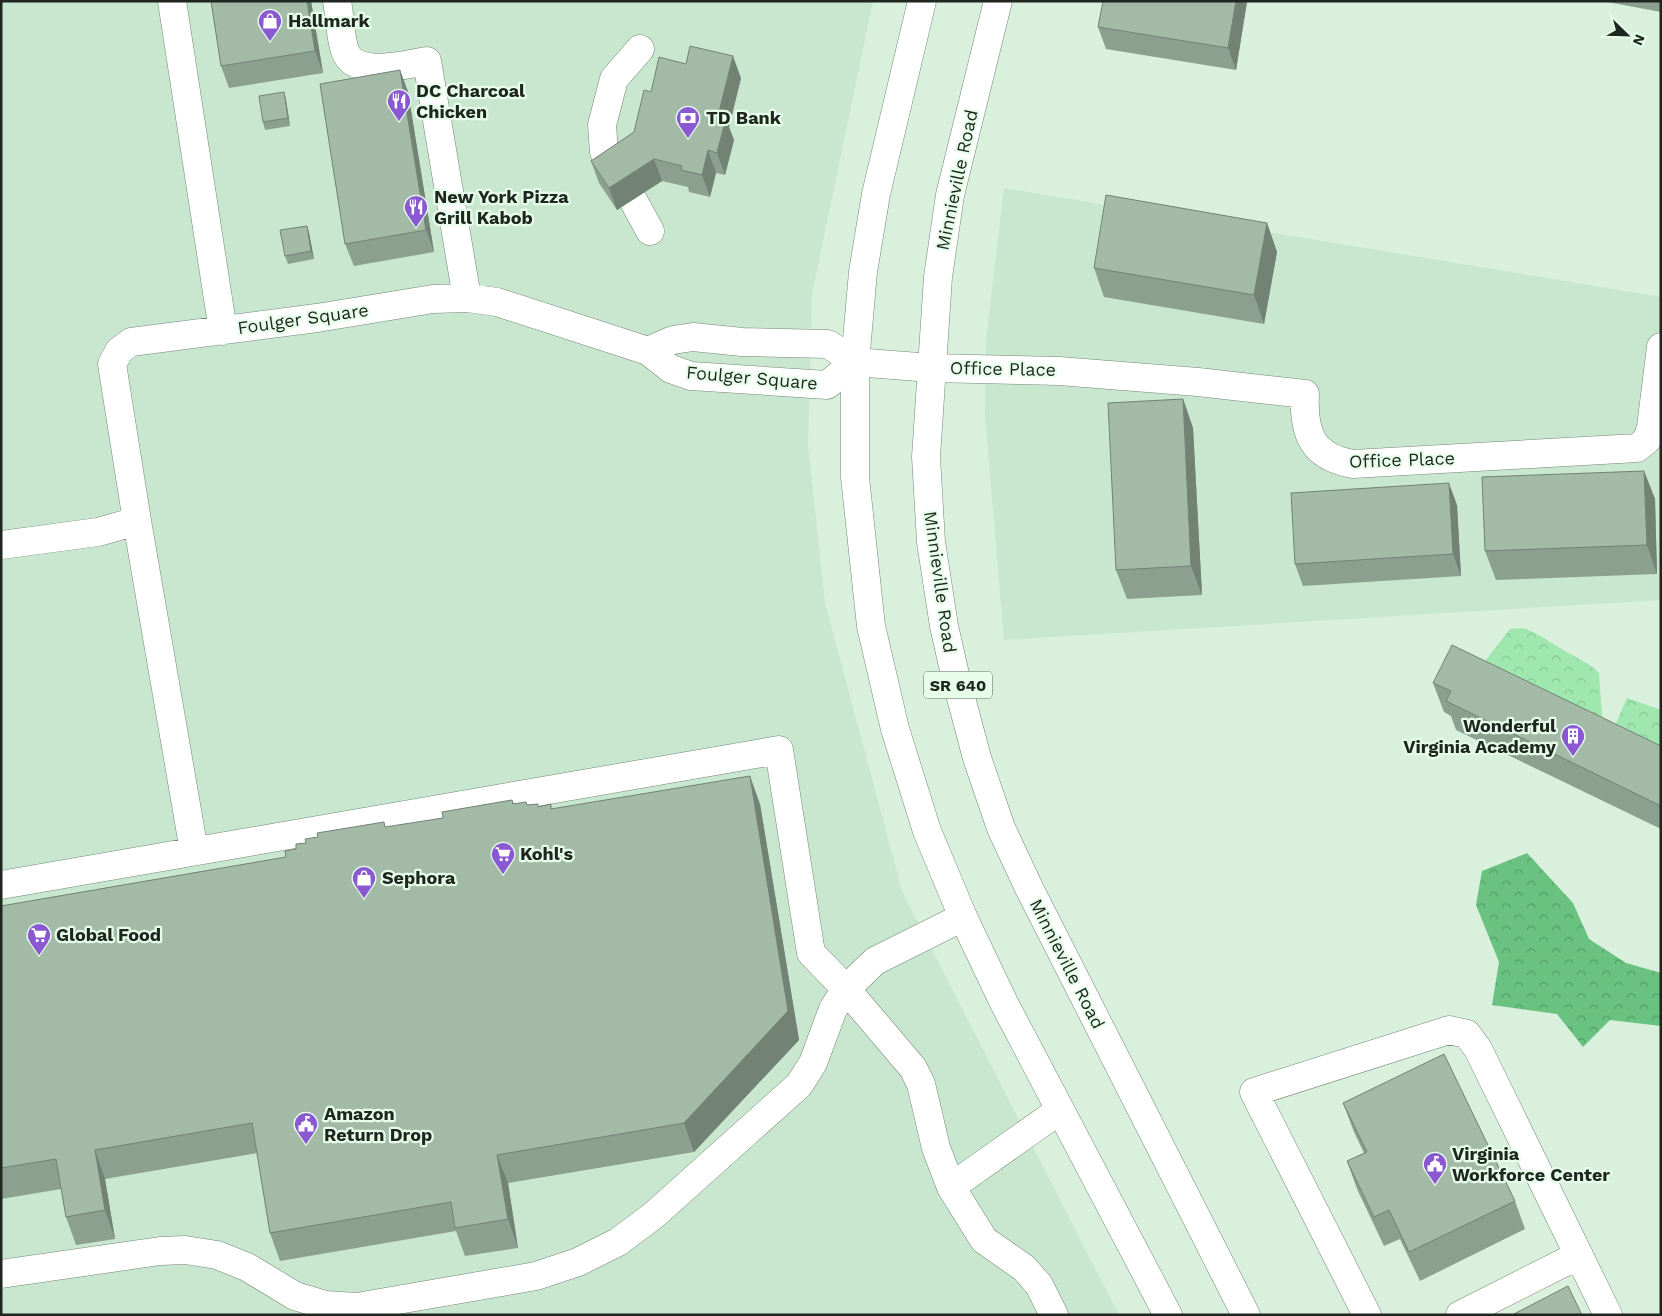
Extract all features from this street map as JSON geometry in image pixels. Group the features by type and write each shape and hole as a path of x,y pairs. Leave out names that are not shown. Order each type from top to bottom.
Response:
{"main road":[{"name":"Foulger Square","path":"172,1 223,331 433,299 467,298 498,302 648,351 678,373 728,380 826,385 855,362"},
{"path":"337,1 345,52 351,61 363,67 373,68 427,61 467,298"},
{"path":"922,1 876,194 863,272 855,362 855,477 870,626 895,729 927,831 963,917 1004,1003 1168,1315"},
{"name":"Minnieville Road","path":"998,1 950,195 938,277 926,457 931,542 944,626 977,758 1001,828 1029,888 1246,1315"},
{"path":"614,173 604,152 602,125 614,79 640,49"},
{"path":"633,200 650,231"},
{"path":"194,851 112,364 119,351 131,342 223,331"},
{"name":"Foulger Square","path":"648,351 673,340 693,337 742,342 828,344 855,362 931,368"},
{"name":"Office Place","path":"931,368 1059,371 1198,382 1305,394 1304,414 1310,439 1321,452 1329,457 1337,461 1354,464 1637,448 1647,440 1651,427 1661,347"},
{"path":"1,545 98,532 137,521"},
{"path":"1,885 780,750 811,953 846,989 913,1068 921,1084 936,1148 951,1188 984,1240 1024,1268 1039,1285 1054,1315"},
{"path":"1,1274 160,1251 186,1250 217,1255 246,1267 295,1296 325,1305 357,1307 536,1276 578,1262 618,1242 654,1215 799,1085 813,1063 833,1010 846,989 875,961 963,917"},
{"path":"1367,1315 1254,1092 1449,1030 1461,1031 1473,1040 1608,1315"},
{"path":"951,1188 1060,1110"},
{"path":"1460,1315 1579,1255"}],"shaded area":[{"path":"1,1 873,1 812,294 808,445 825,603 902,891 1119,1315 1,1315"},
{"path":"1004,188 1661,297 1661,600 1004,640 985,415 986,341"}],"green space":[{"path":"1522,628 1541,636 1585,662 1599,673 1603,729 1472,678 1510,629"},
{"path":"1627,698 1661,710 1661,770 1607,744"},
{"path":"1527,853 1573,903 1589,939 1626,963 1661,973 1661,1026 1610,1020 1583,1047 1557,1014 1492,1005 1499,962 1476,905 1482,871"}],"building":[{"name":"Hallmark","path":"211,1 307,1 315,51 221,66"},
{"path":"1103,1 1236,1 1228,48 1098,27"},
{"name":"TD Bank","path":"690,46 733,56 718,116 726,118 717,153 708,150 702,175 681,170 682,166 654,159 609,188 591,161 634,132 644,90 651,92 659,57 686,64"},
{"path":"400,70 426,230 345,244 320,84"},
{"path":"284,92 288,118 263,122 259,96"},
{"path":"1106,195 1267,223 1254,295 1094,268"},
{"path":"307,226 311,251 285,256 280,230"},
{"path":"1183,399 1191,566 1116,570 1108,403"},
{"path":"1644,471 1647,545 1485,551 1482,477"},
{"path":"1449,483 1453,554 1295,564 1291,493"},
{"path":"1452,645 1661,746 1661,806 1446,701 1451,691 1433,683"},
{"path":"750,776 788,1011 684,1123 497,1155 508,1219 455,1228 451,1202 270,1233 252,1123 95,1150 105,1210 66,1217 56,1159 1,1168 1,906 286,857 285,851 296,849 296,844 306,843 305,839 318,837 317,833 384,822 385,827 443,818 442,812 512,800 513,804 526,802 527,805 538,804 538,807 551,804 551,809"},
{"name":"Virginia Workforce Center","path":"1444,1054 1515,1201 1409,1252 1389,1210 1374,1217 1347,1161 1367,1152 1343,1103"},
{"path":"1568,1286 1582,1315 1512,1315"}],"place":[{"name":"Hallmark","path":"270,42"},
{"name":"DC Charcoal Chicken","path":"399,122"},
{"name":"TD Bank","path":"688,139"},
{"name":"New York Pizza Grill Kabob","path":"416,228"},
{"name":"Wonderful Virginia Academy","path":"1573,757"},
{"name":"Kohl's","path":"503,875"},
{"name":"Sephora","path":"364,899"},
{"name":"Global Food","path":"39,956"},
{"name":"Amazon Return Drop","path":"306,1145"},
{"name":"Virginia Workforce Center","path":"1435,1185"}]}
